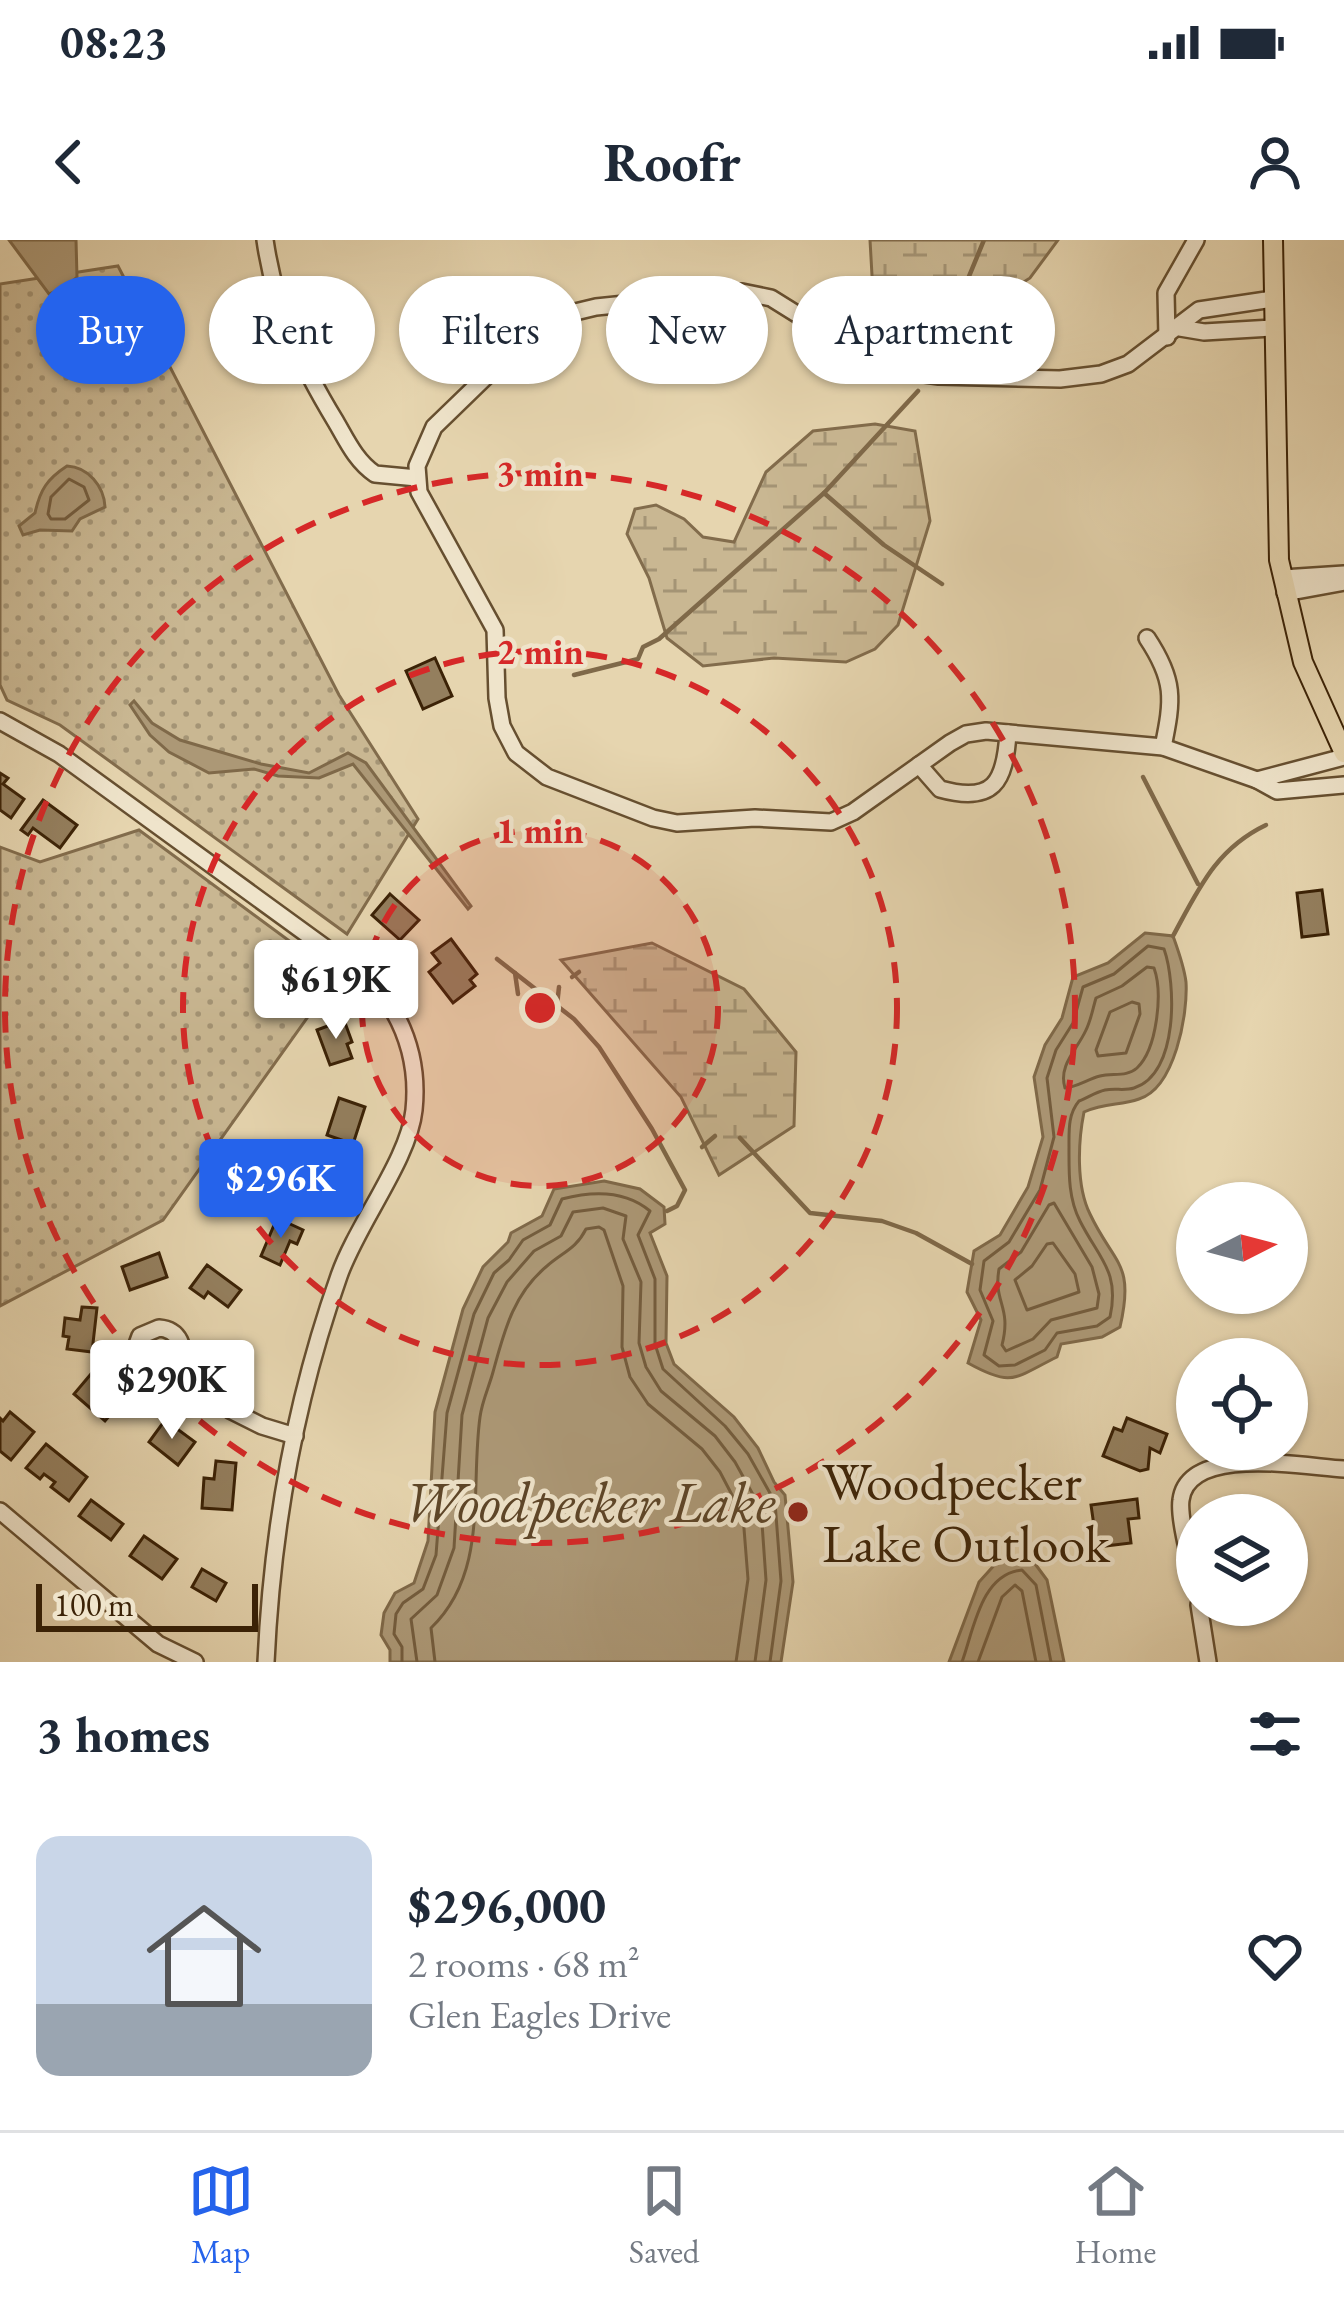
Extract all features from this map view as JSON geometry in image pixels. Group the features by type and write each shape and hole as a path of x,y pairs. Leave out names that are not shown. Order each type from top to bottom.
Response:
{"main road":[{"path":"1273,240 1276,524 1284,586 1303,662 1344,755"}],"street":[{"path":"266,240 272,290 294,349 352,450 375,474 417,478"},
{"path":"1173,332 1166,293 1196,240"},
{"path":"1273,299 1199,310 1128,364 1101,374 1060,379 904,371 864,356 772,298 742,292 596,307 530,334 434,427 421,452 418,493 495,631 496,698 502,726 516,753 547,777 677,824 755,818 831,822 854,812 966,734 986,731 1163,747 1286,793 1344,784"},
{"path":"1173,332 1273,328"},
{"path":"1284,586 1344,578"},
{"path":"1147,638 1171,680 1163,747"},
{"path":"0,721 59,754 374,982 410,1048 415,1078 411,1127 357,1230 339,1276 295,1436 279,1515 266,1662"},
{"path":"919,765 940,789 975,794 994,788 1003,775 1008,733"},
{"path":"1257,780 1344,755"},
{"path":"186,1375 230,1410 295,1436"},
{"path":"1181,1494 1192,1477 1215,1464 1344,1469"},
{"path":"0,1510 158,1644 195,1662"},
{"path":"1202,1626 1208,1662"}],"green space":[{"path":"870,240 1058,240 1031,276 872,276"},
{"path":"118,266 123,276 52,276"},
{"path":"36,279 36,384 179,384 339,695 418,819 347,934 60,725 7,700 0,685 0,284"},
{"path":"875,424 915,431 930,521 898,625 875,649 846,662 774,658 703,666 667,638 649,578 627,534 635,509 656,505 684,519 703,537 734,542 766,472 813,431"},
{"path":"139,830 337,976 163,1220 0,1306 0,847 40,862"},
{"path":"652,943 744,989 796,1052 794,1126 719,1175 681,1097 561,960"}],"water":[{"path":"9,240 76,240 77,276 36,276"},
{"path":"67,466 94,479 105,507 80,519 72,531 40,530 23,535 19,526 35,513 49,481"},
{"path":"134,701 152,723 180,740 261,764 309,773 348,753 366,763 471,906 468,909 353,764 319,778 278,776 254,769 209,773 169,752 150,735 130,705"},
{"path":"1145,933 1173,936 1182,964 1186,996 1177,1048 1162,1081 1151,1092 1084,1112 1080,1150 1085,1203 1123,1276 1120,1327 1102,1337 1061,1344 1057,1357 1022,1375 995,1376 968,1363 981,1320 967,1292 974,1251 1000,1235 1028,1187 1043,1137 1034,1077 1045,1045 1062,1018 1073,977 1108,963"},
{"name":"Woodpecker Lake","path":"604,1181 640,1189 664,1207 665,1224 650,1233 667,1276 666,1343 674,1364 734,1417 785,1495 793,1582 781,1662 390,1662 390,1650 381,1635 384,1613 395,1593 414,1583 428,1541 435,1412 463,1309 483,1267 511,1233 542,1216 554,1189"},
{"path":"1030,1557 1047,1580 1064,1662 949,1662 979,1582 999,1560"}],"building":[{"path":"435,658 452,696 423,709 406,671"},
{"path":"0,773 8,778 3,784 24,799 11,818 0,810"},
{"path":"43,800 77,825 60,848 33,828 28,835 21,830"},
{"path":"1322,890 1328,934 1302,937 1297,893"},
{"path":"390,894 419,920 400,940 372,915"},
{"path":"451,939 477,974 470,980 475,986 453,1003 429,972 440,963 432,953"},
{"path":"344,1020 352,1058 330,1065 317,1030"},
{"path":"339,1098 365,1107 353,1144 327,1135"},
{"path":"311,1157 333,1171 313,1204 291,1190"},
{"path":"277,1218 303,1230 297,1244 290,1241 280,1265 261,1256"},
{"path":"159,1253 167,1277 130,1290 122,1267"},
{"path":"207,1265 241,1290 228,1307 208,1292 204,1298 190,1288"},
{"path":"82,1307 97,1308 92,1352 67,1349 69,1337 63,1336 65,1318 80,1320"},
{"path":"91,1374 102,1384 98,1389 118,1406 105,1421 74,1394"},
{"path":"10,1412 34,1432 11,1460 0,1451 0,1418 3,1421"},
{"path":"1127,1418 1167,1434 1160,1453 1150,1448 1148,1469 1140,1471 1103,1456 1114,1428 1122,1431"},
{"path":"165,1420 195,1442 178,1465 149,1442"},
{"path":"46,1444 87,1477 69,1501 51,1487 55,1482 44,1474 40,1479 26,1468"},
{"path":"216,1461 236,1463 232,1510 202,1508 204,1478 214,1479"},
{"path":"1137,1499 1139,1518 1128,1519 1131,1543 1097,1547 1091,1505"},
{"path":"91,1500 123,1524 111,1540 79,1516"},
{"path":"144,1536 177,1559 162,1579 130,1556"},
{"path":"202,1569 226,1583 216,1601 192,1587"}],"waterway":[{"path":"969,276 984,240"},
{"path":"574,675 638,659 643,647 659,639 824,493 918,391"},
{"path":"824,493 884,545 942,584"},
{"path":"1143,777 1198,884"},
{"path":"1173,936 1221,858 1266,825"},
{"path":"497,959 574,1019 599,1047 685,1190 677,1206 667,1211"},
{"path":"572,977 579,972"},
{"path":"515,973 518,994"},
{"path":"557,1005 559,987"},
{"path":"702,1147 715,1136"},
{"path":"740,1138 810,1213 882,1221 916,1233 972,1264"}],"place":[{"name":"Woodpecker Lake Outlook","path":"798,1512"}]}
